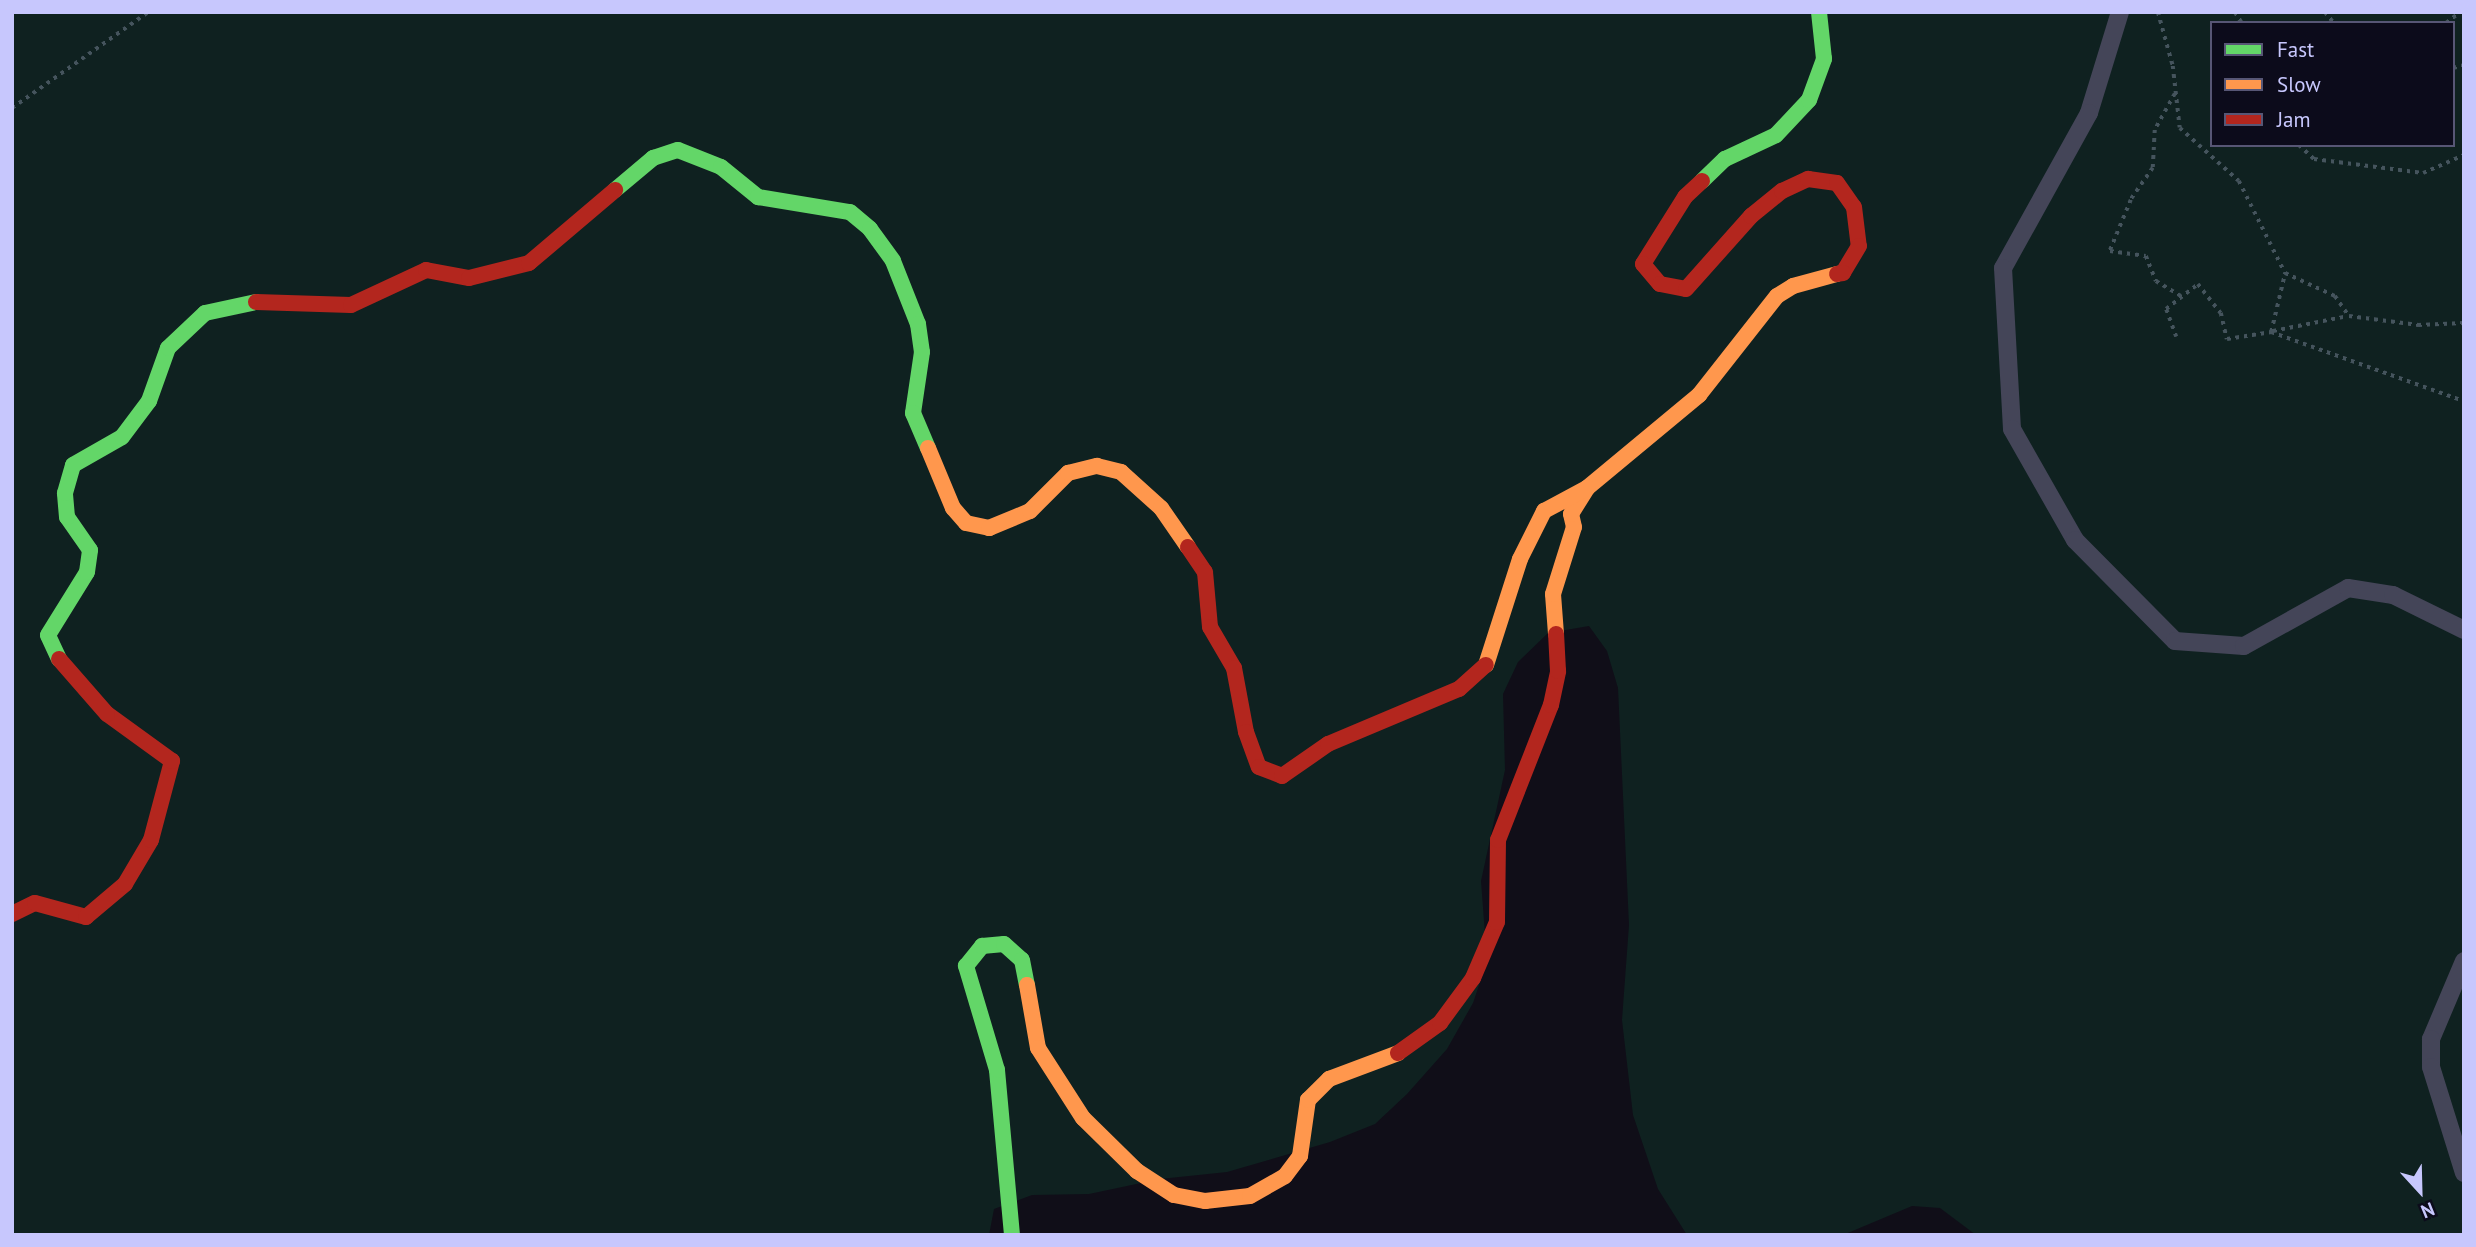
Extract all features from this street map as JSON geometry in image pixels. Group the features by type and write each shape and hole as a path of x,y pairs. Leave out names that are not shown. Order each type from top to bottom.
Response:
{"street":[{"path":"12,914 35,903 86,917 125,884 151,840 172,761 107,714 60,662 48,635 88,572 90,550 67,517 65,493 73,465 122,437 149,401 168,348 205,313 247,302 351,304 426,270 469,278 529,263 653,158 678,150 721,167 758,197 780,204 826,205 850,212 870,229 893,261 918,324 922,352 912,414 953,508 966,523 989,528 1030,511 1068,473 1097,466 1121,471 1161,508 1205,572 1210,627 1234,668 1246,732 1259,767 1282,776 1328,744 1458,689 1484,671 1520,559 1544,511 1587,488 1699,395 1777,296 1793,286 1843,273 1859,246 1854,206 1837,183 1808,179 1782,191 1751,216 1705,272 1686,289 1660,284 1643,264 1685,197 1725,159 1776,135 1810,100 1824,59 1819,12"},
{"path":"2120,12 2089,113 2003,268 2012,429 2075,540 2175,641 2244,646 2348,588 2393,594 2464,630"},
{"path":"1012,1235 998,1070 966,966 982,946 1004,944 1022,960 1038,1048 1056,1082 1083,1118 1137,1171 1174,1195 1205,1202 1250,1196 1286,1176 1300,1156 1308,1100 1329,1079 1409,1049 1440,1023 1473,978 1497,922 1498,840 1551,705 1558,671 1553,594 1574,527 1571,514 1587,488"},
{"path":"2464,961 2431,1039 2431,1067 2464,1173"}],"path":[{"path":"12,108 148,12"},
{"path":"2158,12 2176,92 2180,128 2239,181 2285,273 2335,296 2348,316"},
{"path":"2176,92 2155,130 2153,168 2131,200 2110,251 2146,257 2156,282 2181,296"},
{"path":"2301,147 2314,159 2423,173 2464,155"},
{"path":"2272,332 2285,273"},
{"path":"2176,337 2166,309 2198,284 2221,313 2227,339 2348,316 2418,325 2464,323"},
{"path":"2272,332 2464,401"}],"shaded area":[{"path":"12,12 2464,12 2464,1235 1976,1235 1940,1208 1912,1206 1843,1235 1687,1235 1658,1189 1633,1115 1622,1020 1629,925 1618,688 1607,651 1589,626 1548,633 1518,662 1503,694 1505,770 1481,881 1487,961 1473,1003 1447,1049 1407,1094 1375,1124 1330,1142 1227,1172 1160,1179 1089,1194 1032,1195 994,1209 989,1235 12,1235"}],"traffic: fast":[{"path":"1702,181 1725,159 1776,135 1809,100 1824,59 1819,12"},
{"path":"615,190 653,158 678,150 721,167 758,197 850,212 870,229 893,261 918,324 922,352 913,413 928,448"},
{"path":"59,659 48,635 87,572 90,550 67,517 65,493 73,465 122,437 149,401 168,348 205,313 256,302"},
{"path":"1012,1235 997,1070 966,966 982,946 1004,944 1022,960 1027,985"}],"traffic: slow":[{"path":"1556,634 1553,594 1574,527 1571,514 1587,488 1699,395 1777,296 1793,286 1837,274"},
{"path":"928,448 953,508 966,523 989,528 1030,511 1068,473 1097,466 1121,472 1161,508 1188,547"},
{"path":"1486,665 1520,559 1544,511 1587,488"},
{"path":"1027,985 1038,1048 1083,1118 1137,1171 1174,1195 1205,1201 1250,1196 1285,1176 1300,1156 1308,1100 1329,1079 1398,1053"}],"traffic: jam":[{"path":"1702,181 1685,197 1643,264 1660,284 1686,289 1751,216 1782,191 1808,179 1837,183 1854,207 1859,246 1843,273 1837,274"},
{"path":"256,302 351,305 426,270 469,278 529,263 615,190"},
{"path":"1188,547 1205,572 1210,627 1234,668 1246,732 1259,767 1282,776 1328,744 1459,689 1486,665"},
{"path":"1398,1053 1440,1023 1473,978 1497,922 1498,840 1551,705 1558,671 1556,634"},
{"path":"12,914 35,903 86,917 125,884 151,840 172,761 107,714 59,659"}]}
